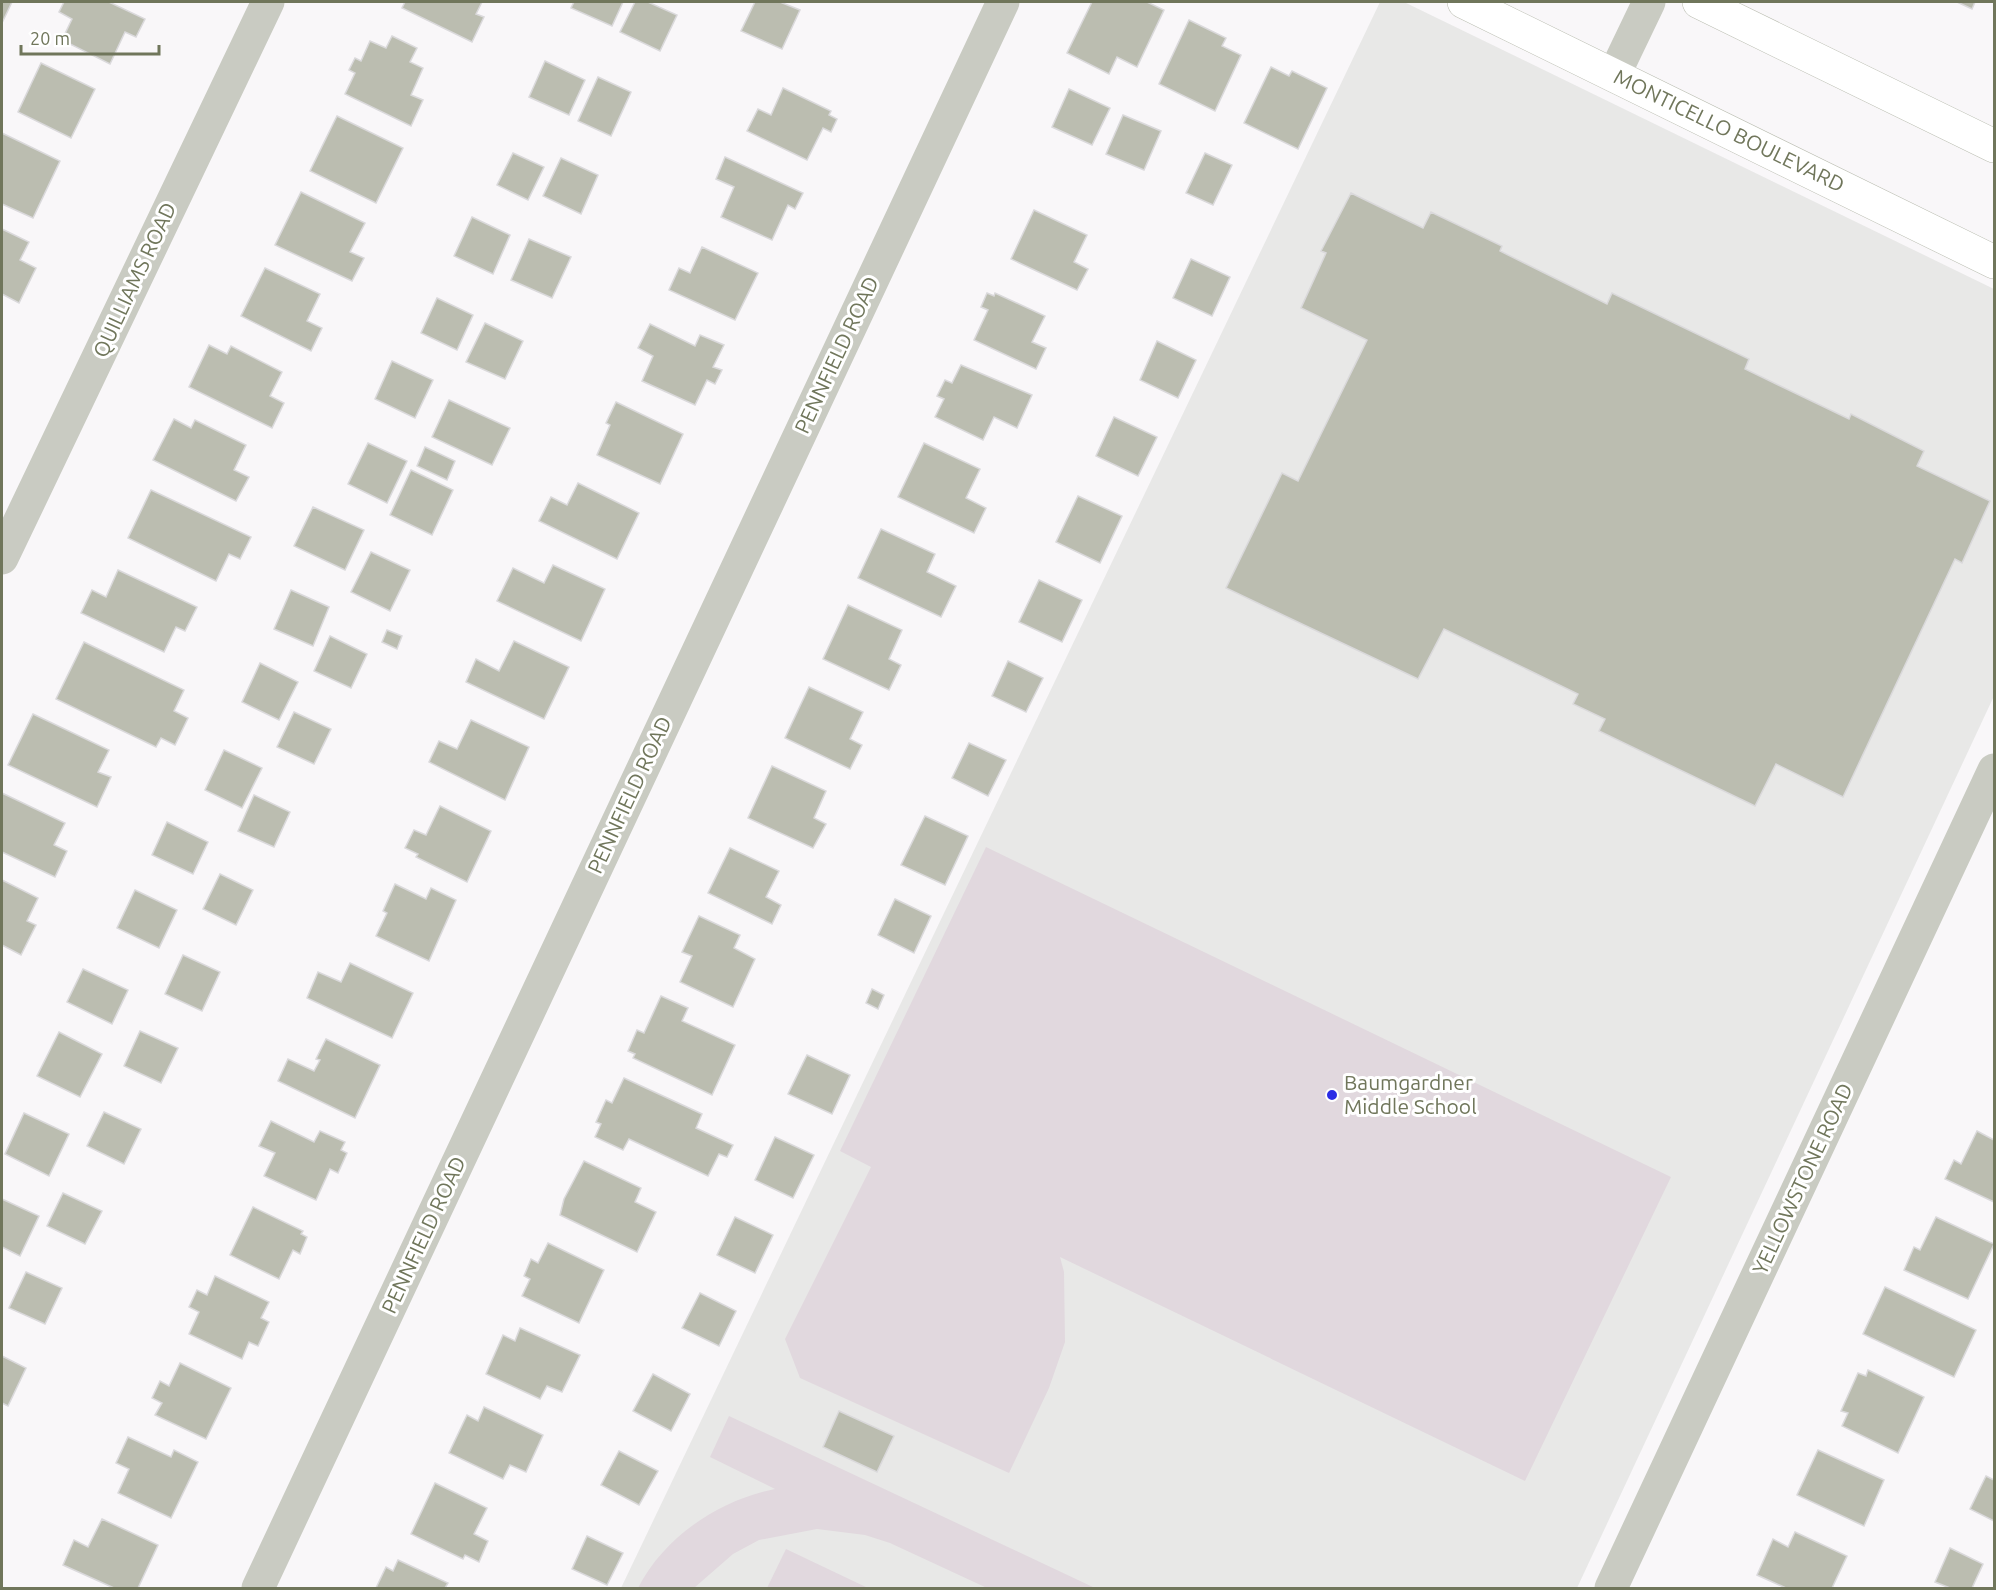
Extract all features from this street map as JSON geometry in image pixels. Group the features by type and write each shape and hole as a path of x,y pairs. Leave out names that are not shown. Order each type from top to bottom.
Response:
{"main road":[{"name":"MONTICELLO BOULEVARD","path":"1464,2 1995,262"},
{"path":"1699,2 1995,146"}],"street":[{"name":"QUILLIAMS ROAD","path":"2,558 268,2"},
{"name":"PENNFIELD ROAD","path":"258,1588 1003,2"},
{"path":"1614,75 1649,2"},
{"name":"YELLOWSTONE ROAD","path":"1611,1588 1995,770"}],"shaded area":[{"name":"Baumgardner Middle School","path":"1380,2 1404,2 1994,289 1994,696 1577,1588 621,1588"},
{"path":"986,847 1671,1177 1525,1481 1060,1257 1064,1272 1065,1342 1049,1388 1009,1473 800,1378 785,1339 871,1167 840,1151"},
{"path":"729,1416 1095,1588 987,1588 890,1543 865,1535 817,1529 759,1540 733,1554 694,1588 638,1588 662,1553 695,1524 734,1502 775,1489 710,1457"},
{"path":"786,1549 868,1588 767,1588"}],"building":[{"path":"2,2 12,2 2,23"},
{"path":"64,2 109,2 145,19 136,37 125,32 110,64 62,40 72,19 59,12"},
{"path":"405,2 482,2 476,14 484,17 472,42 402,8"},
{"path":"574,2 623,2 612,26 571,8"},
{"path":"635,2 648,2 677,15 660,51 620,32"},
{"path":"755,2 780,2 800,10 782,49 741,31"},
{"path":"1092,2 1147,2 1164,10 1137,67 1117,57 1109,74 1067,53"},
{"path":"1957,2 1975,2 1972,9"},
{"path":"1189,20 1226,38 1222,46 1241,55 1215,111 1159,84"},
{"path":"392,36 417,48 410,62 423,68 411,95 423,100 411,126 345,94 355,73 349,70 355,58 361,61 370,41 386,48"},
{"path":"545,61 585,80 569,115 529,97"},
{"path":"41,63 95,89 71,138 18,112"},
{"path":"1271,67 1289,76 1292,71 1327,88 1298,149 1244,123"},
{"path":"598,77 631,92 611,136 578,121"},
{"path":"783,88 831,111 829,115 837,119 831,132 823,128 807,160 747,131 758,109 771,115"},
{"path":"1069,89 1110,108 1092,145 1052,127"},
{"path":"1123,115 1161,131 1144,170 1106,154"},
{"path":"337,116 403,148 376,203 310,171"},
{"path":"2,133 60,161 33,218 2,204"},
{"path":"513,153 544,167 528,200 497,185"},
{"path":"1205,153 1232,165 1213,205 1186,193"},
{"path":"725,157 803,193 795,209 788,205 772,240 721,217 734,187 716,179"},
{"path":"561,158 598,175 581,214 543,196"},
{"path":"301,192 365,223 350,252 364,258 352,281 275,245"},
{"path":"1351,193 1423,228 1431,212 1502,246 1500,251 1607,304 1612,293 1749,359 1745,369 1849,419 1851,414 1924,451 1917,466 1990,501 1962,563 1955,559 1843,797 1776,764 1755,806 1599,731 1605,719 1573,704 1578,694 1444,629 1418,679 1226,588 1282,473 1298,481 1367,340 1301,308 1326,253 1321,251"},
{"path":"1034,210 1087,235 1074,262 1088,269 1077,290 1011,259"},
{"path":"472,217 510,235 493,274 454,256"},
{"path":"2,229 29,242 20,260 36,268 19,303 2,294"},
{"path":"529,239 571,257 552,298 511,280"},
{"path":"702,247 758,273 735,320 669,290 679,268 690,273"},
{"path":"1191,259 1230,277 1212,316 1173,298"},
{"path":"265,268 320,294 307,321 322,328 311,351 241,316"},
{"path":"987,293 994,296 995,293 1045,316 1032,342 1046,348 1036,369 974,340 988,310 981,307"},
{"path":"437,298 473,315 457,350 421,333"},
{"path":"485,323 523,341 505,379 466,362"},
{"path":"650,324 695,346 700,335 724,345 713,367 722,370 715,384 707,380 695,405 642,381 653,356 638,348"},
{"path":"1157,341 1196,360 1178,398 1140,380"},
{"path":"209,345 227,354 231,346 282,372 270,396 284,403 272,428 189,387"},
{"path":"392,361 433,380 415,418 375,399"},
{"path":"961,365 1032,395 1017,428 994,417 983,440 935,417 944,399 937,396 945,380 952,383"},
{"path":"449,400 510,428 492,465 432,437"},
{"path":"616,402 683,434 660,484 597,455 610,425 606,423"},
{"path":"1114,417 1157,437 1138,476 1096,456"},
{"path":"174,419 191,428 195,420 246,445 234,470 249,477 236,501 153,460"},
{"path":"368,443 407,461 387,503 348,484"},
{"path":"924,443 980,469 966,498 986,508 974,533 898,497"},
{"path":"425,447 455,461 447,480 417,466"},
{"path":"411,470 453,490 432,535 390,515"},
{"path":"578,483 639,513 617,559 539,521 551,497 567,505"},
{"path":"151,490 251,537 240,559 229,554 216,581 128,538"},
{"path":"1078,496 1122,516 1100,563 1056,542"},
{"path":"313,507 364,530 345,570 294,546"},
{"path":"881,529 935,554 927,572 956,586 941,617 858,578"},
{"path":"371,552 410,570 390,611 351,592"},
{"path":"553,565 605,589 581,641 497,601 513,568 544,583"},
{"path":"118,570 197,607 185,631 176,627 164,652 81,613 92,590 106,597"},
{"path":"1039,580 1082,600 1062,642 1019,622"},
{"path":"291,590 329,607 313,646 274,629"},
{"path":"848,605 902,630 889,659 901,665 889,690 823,659"},
{"path":"387,630 402,636 397,649 382,642"},
{"path":"330,636 367,654 351,688 314,671"},
{"path":"514,641 569,667 544,719 466,682 476,659 499,671"},
{"path":"84,642 184,690 174,711 188,718 175,745 161,738 156,747 56,699"},
{"path":"1008,661 1043,678 1026,712 992,696"},
{"path":"260,663 298,682 279,720 242,702"},
{"path":"809,687 863,712 850,739 862,745 850,769 785,738"},
{"path":"294,712 331,729 314,764 277,747"},
{"path":"33,714 109,750 98,772 111,777 97,807 8,765"},
{"path":"471,720 529,747 505,800 429,762 439,741 457,749"},
{"path":"969,743 1006,760 988,796 952,778"},
{"path":"224,750 262,768 242,808 205,790"},
{"path":"772,766 826,791 814,818 826,824 813,848 748,818"},
{"path":"2,793 65,823 54,845 67,851 55,877 2,852"},
{"path":"254,795 290,812 274,847 238,831"},
{"path":"440,806 491,831 467,882 416,857 418,854 405,848 414,830 426,835"},
{"path":"925,816 968,836 945,885 901,865"},
{"path":"167,822 208,842 193,874 152,855"},
{"path":"730,848 779,871 766,897 781,905 772,924 708,893"},
{"path":"220,874 253,890 236,925 203,909"},
{"path":"2,880 38,898 27,921 36,925 21,955 2,945"},
{"path":"395,884 426,899 431,888 456,900 429,961 376,936 387,913 383,911"},
{"path":"135,890 177,910 159,948 117,928"},
{"path":"895,899 931,916 914,953 878,935"},
{"path":"699,916 740,935 734,948 755,959 733,1007 680,982 692,956 682,952"},
{"path":"183,955 220,972 202,1011 165,994"},
{"path":"350,963 413,993 392,1038 307,998 318,972 341,982"},
{"path":"83,969 128,990 112,1024 67,1002"},
{"path":"872,989 884,995 878,1009 866,1003"},
{"path":"661,996 688,1008 682,1021 735,1045 712,1095 633,1058 635,1054 628,1051 637,1030 644,1033"},
{"path":"140,1031 178,1048 161,1083 124,1066"},
{"path":"59,1032 102,1054 80,1097 37,1076"},
{"path":"326,1039 380,1065 355,1118 278,1081 288,1059 314,1071 320,1060 316,1059"},
{"path":"807,1055 850,1075 832,1114 788,1094"},
{"path":"624,1078 702,1114 696,1128 733,1145 727,1157 719,1154 708,1176 629,1139 623,1150 595,1137 601,1124 596,1122 606,1100 612,1103"},
{"path":"104,1112 141,1129 124,1164 87,1146"},
{"path":"24,1113 69,1134 49,1176 5,1154"},
{"path":"271,1121 314,1142 320,1131 345,1142 341,1150 347,1153 338,1173 330,1169 316,1200 264,1176 275,1153 259,1146"},
{"path":"1977,1131 1994,1140 1994,1202 1945,1179 1954,1160 1961,1164"},
{"path":"775,1137 814,1155 793,1198 755,1180"},
{"path":"584,1161 641,1188 635,1202 656,1212 637,1252 560,1215 564,1199"},
{"path":"63,1193 102,1211 85,1244 47,1226"},
{"path":"2,1199 39,1216 20,1256 2,1247"},
{"path":"253,1207 303,1231 301,1234 307,1237 300,1254 293,1250 279,1279 230,1255"},
{"path":"735,1217 773,1235 755,1273 717,1255"},
{"path":"1936,1217 1994,1244 1968,1299 1904,1270 1914,1247 1920,1250"},
{"path":"548,1243 604,1270 579,1323 522,1296 530,1279 524,1276 531,1259 538,1263"},
{"path":"26,1272 62,1288 45,1324 9,1308"},
{"path":"215,1276 269,1302 261,1318 269,1322 258,1346 249,1342 242,1359 189,1334 199,1312 189,1307 197,1290 207,1295"},
{"path":"1885,1287 1976,1330 1954,1377 1863,1334"},
{"path":"700,1293 736,1311 719,1346 682,1328"},
{"path":"520,1328 580,1355 562,1392 547,1386 540,1399 486,1374 503,1335 515,1341"},
{"path":"2,1356 26,1368 8,1406 2,1403"},
{"path":"180,1363 231,1388 206,1439 155,1415 162,1403 152,1398 160,1381 169,1386"},
{"path":"1868,1370 1924,1397 1898,1453 1842,1426 1848,1413 1841,1411 1858,1373 1866,1376"},
{"path":"653,1374 690,1394 671,1431 633,1411"},
{"path":"484,1407 543,1435 526,1472 510,1465 503,1479 449,1453 467,1415 478,1421"},
{"path":"839,1411 894,1436 877,1472 823,1447"},
{"path":"128,1437 171,1457 174,1450 198,1462 171,1518 118,1493 129,1469 116,1463"},
{"path":"1818,1450 1884,1480 1864,1526 1797,1495"},
{"path":"619,1451 658,1471 639,1505 601,1485"},
{"path":"1986,1476 1994,1480 1994,1521 1970,1509"},
{"path":"435,1483 487,1508 474,1534 488,1541 479,1562 465,1555 463,1559 411,1534"},
{"path":"102,1519 158,1545 138,1588 114,1588 63,1565 74,1540 88,1547"},
{"path":"1795,1532 1847,1556 1832,1588 1786,1588 1757,1575 1773,1539 1788,1547"},
{"path":"587,1536 623,1553 607,1585 572,1569"},
{"path":"1950,1548 1983,1564 1972,1588 1950,1588 1935,1582"},
{"path":"398,1560 448,1583 445,1588 376,1588 386,1567 393,1571"}],"place":[{"name":"Baumgardner Middle School","path":"1332,1095"}]}
